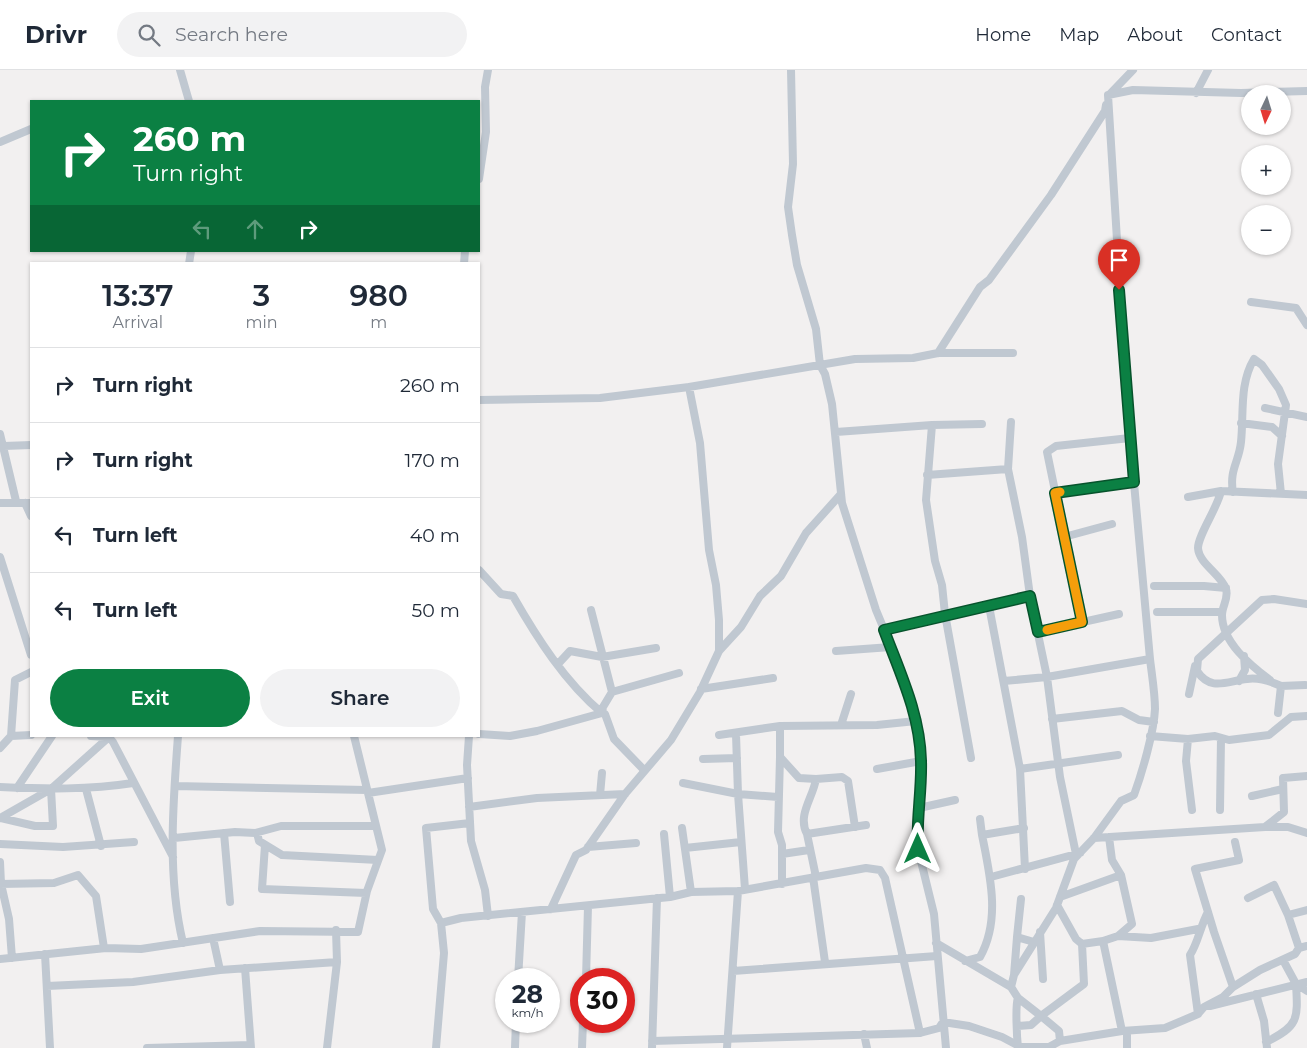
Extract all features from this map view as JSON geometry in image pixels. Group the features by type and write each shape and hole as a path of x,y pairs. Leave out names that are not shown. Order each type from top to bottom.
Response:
{"street":[{"path":"180,70 189,100"},
{"path":"480,172 486,132 488,70"},
{"path":"791,70 793,164 788,207 797,265 816,329 820,365 829,388 836,432 840,494 850,531 884,630 902,673 916,720 921,761 918,849 934,914 946,1048"},
{"path":"938,353 980,287 989,280 1051,194 1105,111 1108,95 1133,70"},
{"path":"1196,92 1208,70"},
{"path":"1108,95 1133,90 1196,92 1307,91"},
{"path":"1014,975 1059,901 1074,859 1078,853 1094,838 1121,801 1134,795 1154,722 1155,707 1130,438 1108,95"},
{"path":"0,142 30,128"},
{"path":"1251,302 1296,308 1307,325"},
{"path":"480,400 600,398 689,387 855,359 913,358 938,353 1013,353"},
{"path":"1233,492 1232,471 1240,448 1245,384 1254,358 1281,392 1286,411 1278,464 1281,494"},
{"path":"689,387 700,443 708,550 716,585 719,651"},
{"path":"1265,408 1307,416"},
{"path":"1010,422 1008,469 1022,537 1030,596 1047,677 1058,763 1078,853"},
{"path":"1242,423 1272,427 1282,436"},
{"path":"836,432 932,424 982,424"},
{"path":"932,424 925,490 935,561 942,585 945,614 971,758"},
{"path":"1082,622 1047,452 1048,449 1056,446 1130,438"},
{"path":"16,501 2,441 30,445"},
{"path":"927,475 1008,469"},
{"path":"1055,493 1134,482"},
{"path":"1221,491 1198,548 1201,557 1226,588 1226,600 1222,612 1224,633 1244,656 1278,684"},
{"path":"1188,497 1221,491 1307,495"},
{"path":"551,909 576,855 588,846 624,794 671,740 701,690 719,651 741,627 760,596 781,576 806,533 840,494"},
{"path":"0,503 16,501 28,503"},
{"path":"1064,537 1112,524"},
{"path":"0,557 30,652"},
{"path":"480,571 501,594 513,596 533,632 592,704 605,714 614,740 644,770"},
{"path":"1154,586 1226,588"},
{"path":"884,630 945,614 1030,596"},
{"path":"1189,694 1198,659 1262,600 1274,599 1307,604"},
{"path":"989,606 1020,769 1025,869"},
{"path":"591,610 612,692"},
{"path":"1157,612 1222,612"},
{"path":"1038,632 1119,614"},
{"path":"836,651 891,647"},
{"path":"558,664 570,651 603,657 656,648"},
{"path":"1239,680 1245,670 1244,656"},
{"path":"1004,681 1047,677 1150,659"},
{"path":"1198,659 1198,671 1208,682 1219,685 1253,679 1278,684 1305,685"},
{"path":"0,748 11,736 15,680 30,672"},
{"path":"602,713 603,707 612,692 679,673"},
{"path":"701,690 772,678"},
{"path":"1278,684 1278,713"},
{"path":"841,725 851,694"},
{"path":"1052,718 1122,711 1139,720 1154,722"},
{"path":"480,734 510,736 602,713"},
{"path":"1150,736 1221,738 1229,740 1269,735 1291,717 1307,716"},
{"path":"718,735 736,734 780,726 877,725 916,720"},
{"path":"780,726 778,832 782,854 782,884"},
{"path":"727,1048 741,890 741,842 736,734"},
{"path":"11,736 30,735"},
{"path":"17,788 51,737"},
{"path":"0,818 51,790 108,737 174,859"},
{"path":"178,737 172,809 175,904 183,943"},
{"path":"0,959 104,948 141,949 260,930 336,930 358,932 366,893 382,850 354,737"},
{"path":"469,737 470,824 475,859 485,890 488,916"},
{"path":"1188,738 1186,761 1192,810"},
{"path":"1220,810 1221,738"},
{"path":"1020,769 1118,755"},
{"path":"780,757 799,778 842,777 848,781 855,827"},
{"path":"703,759 737,758"},
{"path":"877,769 921,761"},
{"path":"600,795 602,773"},
{"path":"1288,827 1284,812 1283,778 1307,776"},
{"path":"175,786 367,791 468,778"},
{"path":"816,779 806,806 803,826 807,834 808,850 814,877 825,962"},
{"path":"0,787 51,790 86,789 133,783"},
{"path":"683,783 738,794 778,797"},
{"path":"86,789 101,846"},
{"path":"1252,796 1283,789"},
{"path":"0,818 35,826 53,826 51,790"},
{"path":"469,807 537,798 624,794"},
{"path":"919,808 955,800"},
{"path":"1265,827 1284,812"},
{"path":"965,961 980,957 985,948 991,912 991,877 980,819"},
{"path":"436,1048 444,953 441,923 433,909 426,828 470,824"},
{"path":"807,834 866,825"},
{"path":"174,838 224,833 257,833 281,826 376,826"},
{"path":"1094,838 1265,827 1288,827 1307,833"},
{"path":"682,828 691,892"},
{"path":"982,835 1024,828"},
{"path":"224,833 230,902"},
{"path":"257,833 259,841 282,856 378,860"},
{"path":"664,834 670,897"},
{"path":"1059,901 1076,940 1082,944 1103,942 1118,936 1132,924 1121,875 1112,860 1109,837"},
{"path":"0,844 101,846 134,842"},
{"path":"685,848 741,842"},
{"path":"1234,987 1208,912 1196,869 1239,860 1235,842"},
{"path":"588,846 636,843"},
{"path":"265,845 262,889 366,893"},
{"path":"782,854 808,850"},
{"path":"991,877 1078,853"},
{"path":"0,862 0,884 9,919 12,958"},
{"path":"441,923 522,912 670,897 691,892 741,890 866,868 880,870 885,878 920,1033"},
{"path":"0,884 54,884 78,875 96,896 104,948"},
{"path":"1059,901 1121,875"},
{"path":"1201,1011 1260,970 1295,954 1303,947 1274,885 1248,898"},
{"path":"657,898 652,1044 728,1038 920,1033 939,1028 943,1022"},
{"path":"1012,987 1021,899"},
{"path":"586,968 588,906"},
{"path":"1288,915 1307,910"},
{"path":"519,968 522,912"},
{"path":"1201,1011 1190,955 1194,948 1198,930 1208,912"},
{"path":"327,1048 337,962 336,930"},
{"path":"1118,936 1151,938 1198,930"},
{"path":"1040,932 1043,979"},
{"path":"1017,937 1034,942"},
{"path":"213,938 220,970"},
{"path":"1103,942 1127,1048"},
{"path":"936,943 1012,987 1018,998 1059,1031 1060,1041"},
{"path":"1018,1026 1031,1024 1084,984 1082,944"},
{"path":"45,954 50,1048"},
{"path":"733,971 825,962 937,956"},
{"path":"1256,994 1264,1020 1266,1045 1286,1032 1298,1014 1296,984 1283,960"},
{"path":"48,986 133,982 220,970 337,962"},
{"path":"147,1048 250,1047 245,968"},
{"path":"943,1022 969,1026 1002,1037 1018,1047 1049,1047 1060,1041 1165,1028 1201,1011 1256,994 1307,982"},
{"path":"1296,984 1307,991"},
{"path":"1018,998 1015,1006 1018,1026 1018,1047"},
{"path":"515,1048 516,1033"},
{"path":"582,1048 583,1033"},
{"path":"864,1034 868,1048"}],"slow traffic":[{"path":"1047,630 1082,622 1055,493 1060,492"}],"route":[{"path":"918,849 921,761 917,724 902,673 884,630 945,614 1030,596 1038,632 1082,622 1055,493 1134,482 1119,290"}]}
